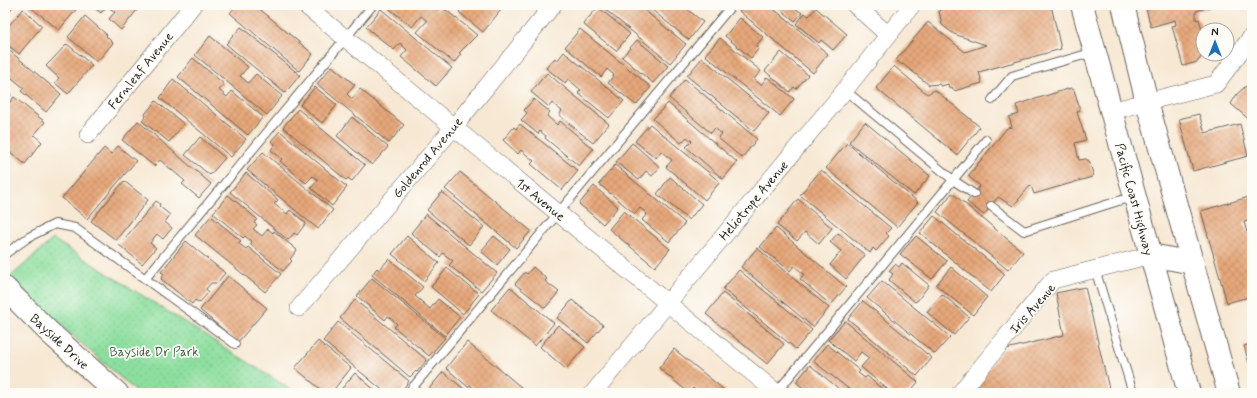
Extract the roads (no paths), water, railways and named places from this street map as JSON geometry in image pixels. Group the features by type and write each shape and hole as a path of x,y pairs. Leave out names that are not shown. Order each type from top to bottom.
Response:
{"main road":[{"name":"Pacific Coast Highway","path":"1082,5 1189,393"},
{"path":"1123,5 1148,102 1229,393"},
{"path":"1151,254 1193,263"},
{"name":"Bayside Drive","path":"5,288 49,332 117,393"}],"street":[{"name":"Fernleaf Avenue","path":"88,135 193,5"},
{"name":"1st Avenue","path":"305,5 776,393"},
{"name":"Goldenrod Avenue","path":"299,308 453,128 553,5"},
{"path":"855,5 888,34"},
{"name":"Heliotrope Avenue","path":"593,393 845,90 912,5"},
{"path":"1111,111 1216,84 1252,36"},
{"name":"Iris Avenue","path":"960,393 1053,280 1151,254"}],"lane":[{"path":"5,9 8,5"},
{"path":"145,279 373,5"},
{"path":"408,393 732,5"},
{"path":"992,100 1012,76 1095,52"},
{"path":"845,90 953,180 974,194"},
{"path":"776,393 986,140"},
{"path":"991,206 1024,231 1134,195"},
{"path":"5,254 29,237 55,224 75,228 235,344"},
{"path":"1095,269 1133,393"}],"park label":[{"name":"Bayside Dr Park","path":"154,351"}]}
